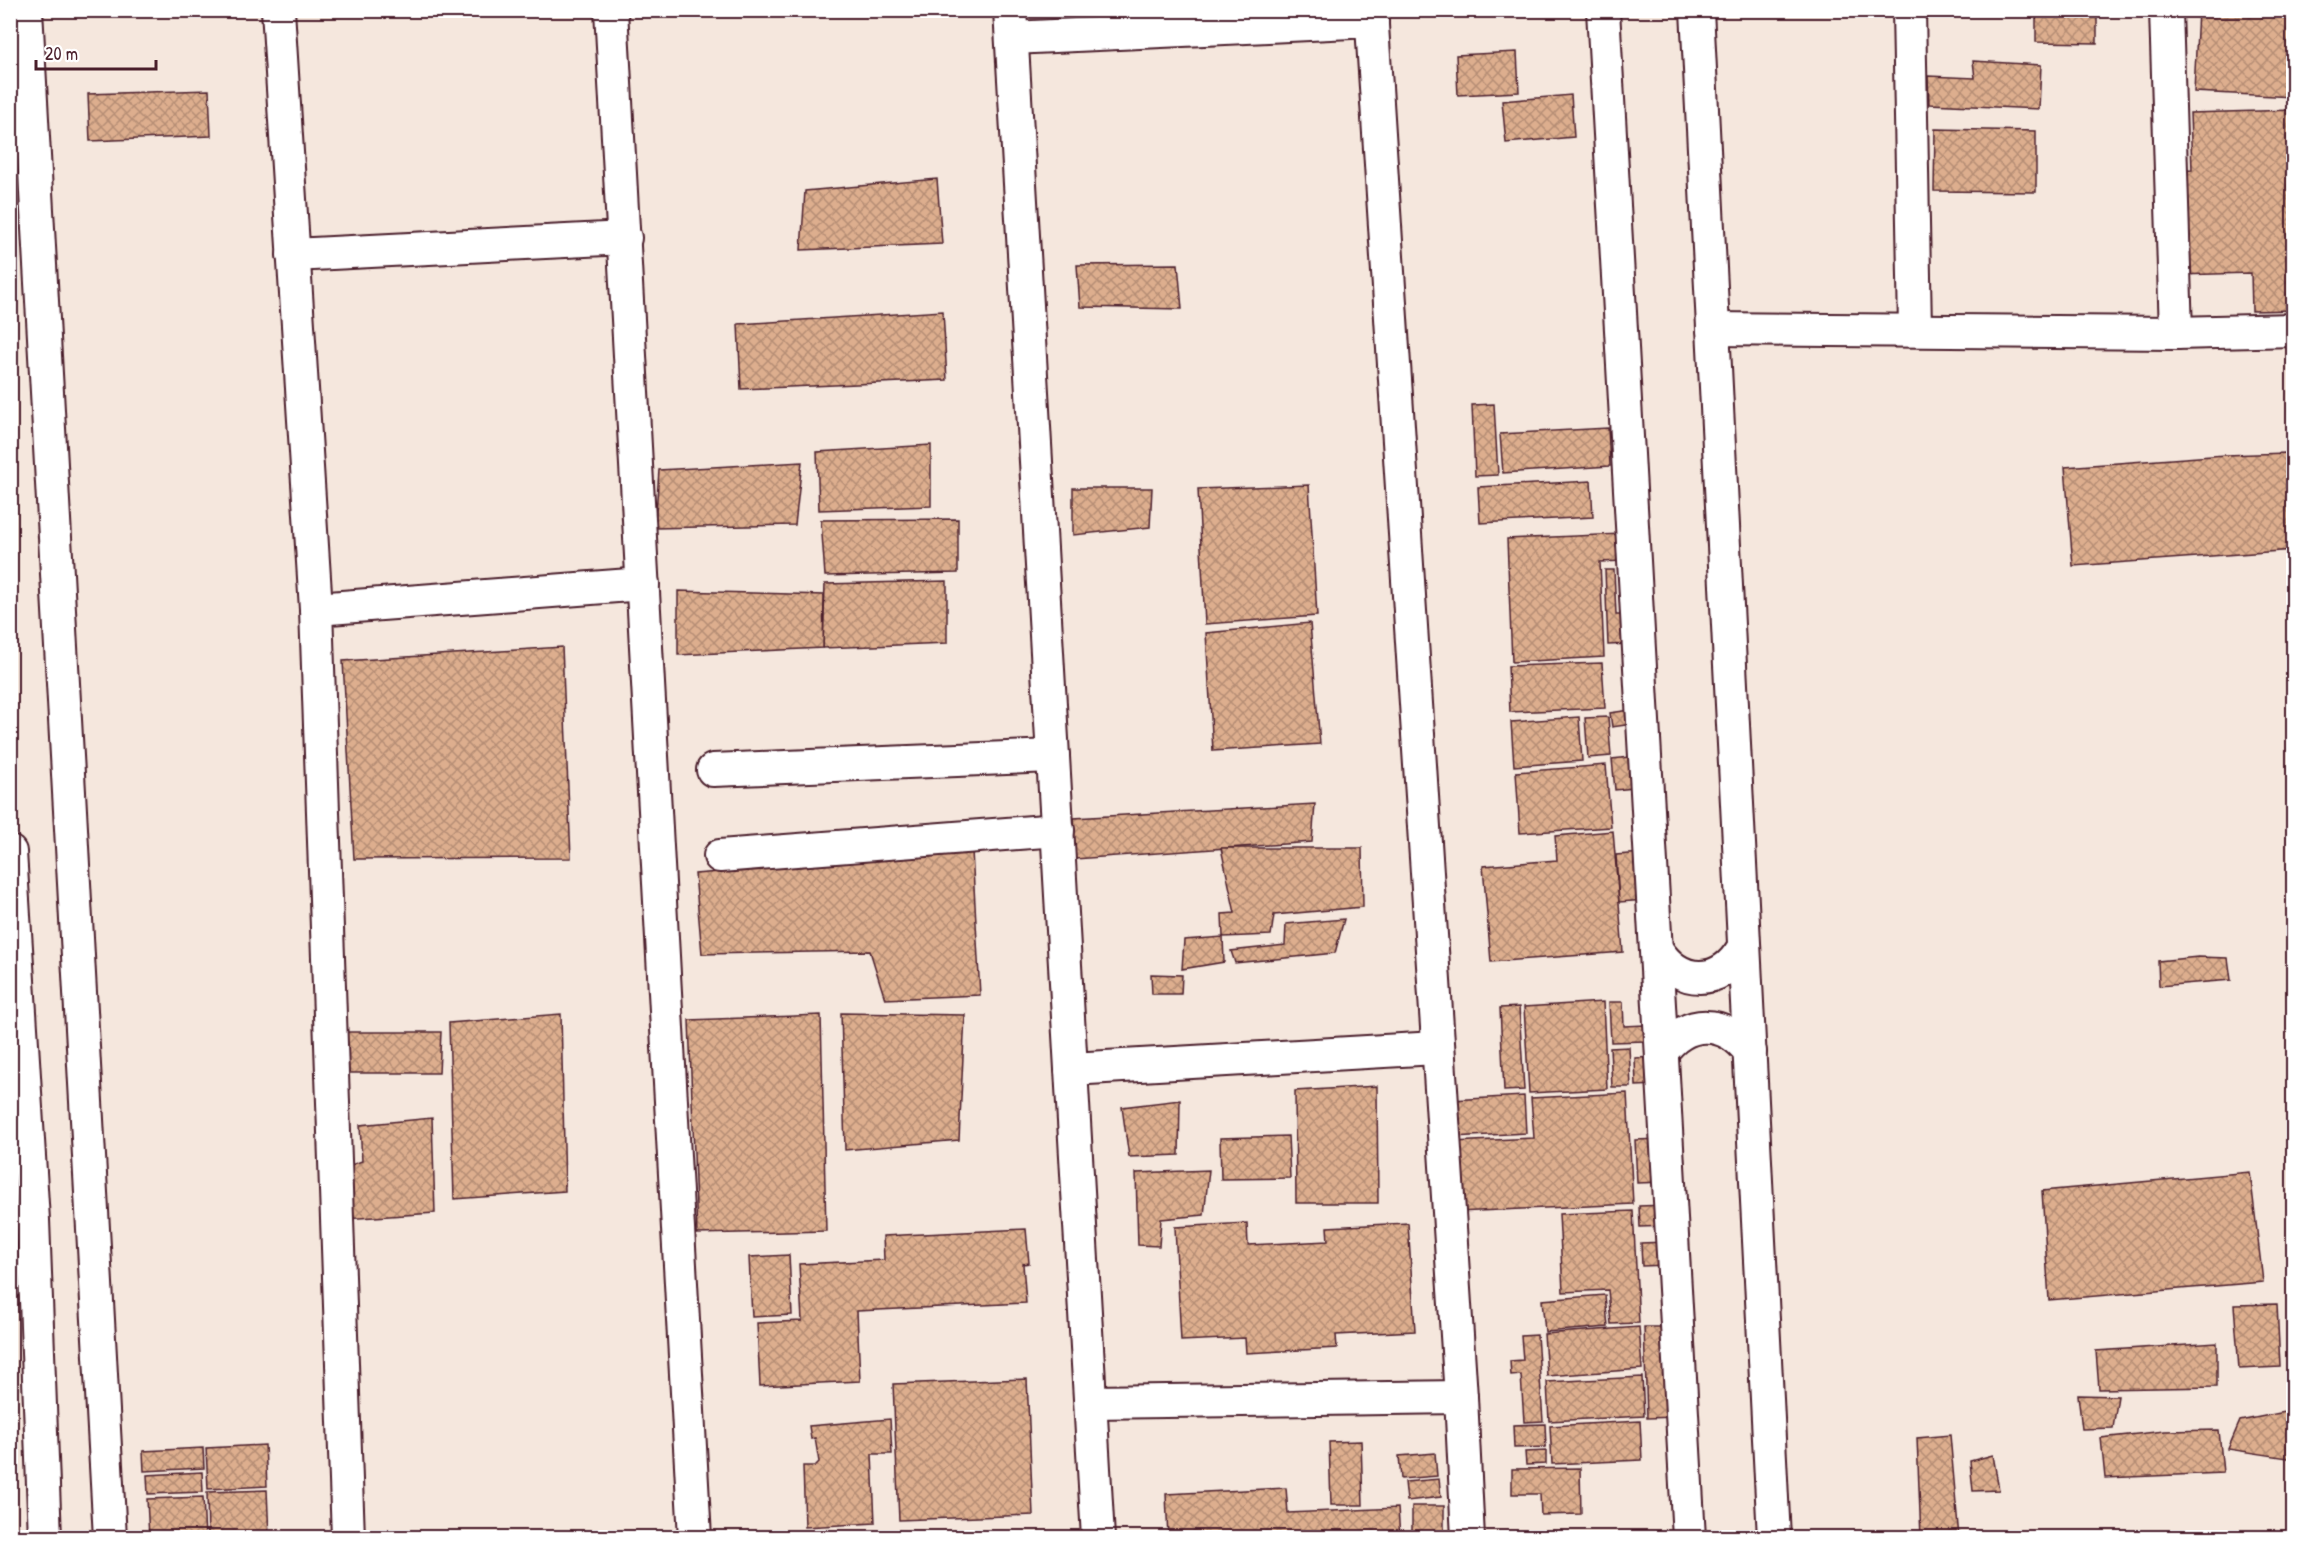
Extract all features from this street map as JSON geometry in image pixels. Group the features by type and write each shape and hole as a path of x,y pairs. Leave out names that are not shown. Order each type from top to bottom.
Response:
{"street":[{"path":"26,10 110,1538"},
{"path":"278,10 316,609 348,1538"},
{"path":"610,10 625,238 695,1538"},
{"path":"1603,10 1689,1538"},
{"path":"1697,10 1742,950 1750,1052 1774,1538"},
{"path":"1909,10 1915,329"},
{"path":"2166,10 2176,333"},
{"path":"1098,1538 1011,24 1371,16 1436,1048 1461,1397 1468,1538"},
{"path":"293,255 625,238"},
{"path":"1713,329 2176,333 2294,330"},
{"path":"316,609 643,584"},
{"path":"713,770 1053,756"},
{"path":"720,856 1058,830"},
{"path":"10,852 22,1220 45,1538"},
{"path":"1657,950 1674,970 1700,977 1725,970 1742,950"},
{"path":"1662,1052 1680,1033 1693,1027 1706,1026 1719,1027 1731,1034 1750,1052"},
{"path":"1071,1069 1436,1048"},
{"path":"1090,1402 1461,1397"}],"building":[{"path":"2036,10 2097,10 2097,43 2036,42"},
{"path":"2198,10 2294,10 2294,97 2194,92"},
{"path":"1517,52 1519,92 1458,95 1456,55"},
{"path":"1973,61 2041,65 2039,109 1929,104 1928,76 1975,78"},
{"path":"209,90 211,136 90,141 88,94"},
{"path":"1571,95 1574,137 1506,143 1502,101"},
{"path":"2294,110 2294,310 2252,311 2251,273 2177,275 2174,171 2192,170 2190,113"},
{"path":"1935,129 2036,131 2036,192 1934,191"},
{"path":"937,179 942,244 801,250 805,191"},
{"path":"1178,264 1182,309 1080,307 1077,265"},
{"path":"943,311 947,380 741,389 738,324"},
{"path":"1494,404 1498,475 1475,476 1472,405"},
{"path":"1608,428 1610,466 1503,473 1500,434"},
{"path":"931,445 931,506 819,510 817,452"},
{"path":"2287,453 2287,469 2294,469 2294,550 2073,566 2065,467 2225,455"},
{"path":"802,462 795,525 655,528 659,470"},
{"path":"1591,481 1593,517 1480,523 1478,487"},
{"path":"1309,485 1317,616 1205,624 1198,489"},
{"path":"1073,488 1152,488 1150,527 1073,535"},
{"path":"958,519 958,573 825,576 821,520"},
{"path":"1622,534 1623,561 1600,562 1604,657 1512,662 1507,539"},
{"path":"1605,570 1614,570 1616,615 1630,615 1631,644 1608,645"},
{"path":"947,581 947,643 823,648 825,584"},
{"path":"678,591 824,595 823,648 678,655"},
{"path":"1310,623 1320,744 1213,751 1206,633"},
{"path":"562,647 571,858 354,859 343,661"},
{"path":"1602,663 1605,708 1510,712 1508,666"},
{"path":"1630,710 1632,724 1612,727 1610,713"},
{"path":"1579,717 1582,761 1514,766 1511,722"},
{"path":"1608,717 1611,756 1588,758 1585,718"},
{"path":"1630,757 1634,788 1615,790 1612,759"},
{"path":"1606,765 1611,827 1520,833 1516,772"},
{"path":"1315,804 1312,842 1075,859 1074,818"},
{"path":"1613,831 1623,952 1491,962 1483,866 1557,860 1555,836"},
{"path":"1221,848 1362,848 1363,907 1274,915 1271,935 1223,937 1222,914 1235,913"},
{"path":"972,851 980,995 885,999 870,951 702,954 695,874"},
{"path":"1643,853 1646,900 1619,902 1616,855"},
{"path":"1344,919 1335,953 1235,963 1231,951 1285,945 1286,924"},
{"path":"1223,937 1224,962 1182,969 1184,940"},
{"path":"2198,957 2228,958 2231,980 2159,986 2158,961"},
{"path":"1151,974 1182,975 1181,994 1152,994"},
{"path":"1603,1002 1607,1089 1529,1093 1524,1007"},
{"path":"1609,1002 1623,1002 1624,1026 1645,1025 1646,1041 1611,1042"},
{"path":"1519,1007 1524,1090 1504,1091 1500,1008"},
{"path":"841,1013 965,1015 959,1140 845,1150"},
{"path":"561,1014 565,1191 454,1199 449,1023"},
{"path":"821,1015 826,1231 697,1234 689,1020"},
{"path":"340,1032 441,1032 439,1073 342,1073"},
{"path":"1629,1047 1631,1087 1612,1087 1610,1048"},
{"path":"1656,1057 1657,1085 1636,1086 1635,1058"},
{"path":"1377,1086 1378,1203 1296,1203 1295,1091"},
{"path":"1627,1093 1633,1204 1457,1212 1454,1142 1534,1138 1531,1098"},
{"path":"1524,1096 1526,1133 1453,1137 1451,1100"},
{"path":"1180,1100 1179,1155 1129,1157 1122,1107"},
{"path":"432,1118 435,1213 344,1219 343,1168 362,1161 360,1125"},
{"path":"1288,1136 1290,1178 1221,1179 1220,1138"},
{"path":"1663,1139 1665,1182 1637,1183 1635,1140"},
{"path":"1209,1170 1204,1215 1161,1219 1159,1246 1138,1245 1136,1173"},
{"path":"2250,1172 2263,1282 2049,1300 2042,1191"},
{"path":"1667,1205 1667,1226 1640,1227 1639,1206"},
{"path":"1633,1211 1639,1323 1611,1324 1608,1290 1563,1292 1559,1214"},
{"path":"1247,1223 1248,1245 1328,1241 1327,1227 1408,1223 1415,1331 1336,1335 1337,1348 1246,1353 1245,1338 1181,1341 1175,1227"},
{"path":"1026,1229 1029,1263 1023,1264 1026,1303 857,1311 860,1381 760,1386 757,1323 802,1321 799,1264 884,1260 883,1236"},
{"path":"1666,1242 1667,1265 1642,1266 1641,1243"},
{"path":"789,1255 792,1315 752,1317 749,1257"},
{"path":"1605,1295 1608,1327 1545,1332 1542,1300"},
{"path":"2277,1304 2280,1367 2239,1369 2234,1305"},
{"path":"1639,1327 1642,1369 1547,1376 1544,1334"},
{"path":"1644,1327 1666,1327 1676,1417 1647,1418"},
{"path":"1537,1335 1543,1421 1524,1422 1521,1375 1511,1376 1510,1361 1523,1360 1521,1336"},
{"path":"2217,1343 2217,1387 2099,1389 2096,1351"},
{"path":"1642,1377 1644,1416 1549,1421 1547,1382"},
{"path":"1027,1379 1033,1515 899,1520 893,1384"},
{"path":"2078,1395 2118,1396 2113,1428 2082,1429"},
{"path":"2294,1412 2294,1459 2228,1449 2240,1421"},
{"path":"890,1419 892,1454 872,1454 875,1523 805,1527 803,1466 815,1466 819,1462 815,1438 811,1439 809,1426"},
{"path":"1640,1421 1642,1460 1552,1464 1550,1426"},
{"path":"1545,1424 1546,1447 1514,1448 1513,1425"},
{"path":"2219,1430 2223,1473 2105,1478 2101,1438 2165,1431"},
{"path":"1950,1435 1959,1538 1921,1538 1917,1438"},
{"path":"1361,1441 1363,1505 1331,1505 1329,1442"},
{"path":"265,1445 267,1486 208,1489 206,1448"},
{"path":"203,1448 204,1468 144,1471 143,1451"},
{"path":"1546,1451 1546,1464 1526,1465 1525,1452"},
{"path":"1435,1453 1437,1476 1401,1479 1399,1456"},
{"path":"1993,1455 1999,1490 1973,1491 1970,1461"},
{"path":"1580,1468 1581,1514 1541,1515 1540,1494 1512,1494 1512,1469"},
{"path":"202,1472 203,1492 148,1494 147,1475"},
{"path":"1439,1479 1441,1497 1407,1501 1405,1482"},
{"path":"1286,1488 1288,1513 1398,1508 1400,1538 1168,1538 1166,1494"},
{"path":"267,1490 269,1537 208,1538 207,1492"},
{"path":"203,1497 205,1538 149,1538 147,1499"},
{"path":"1412,1506 1444,1506 1444,1538 1412,1538"}]}
